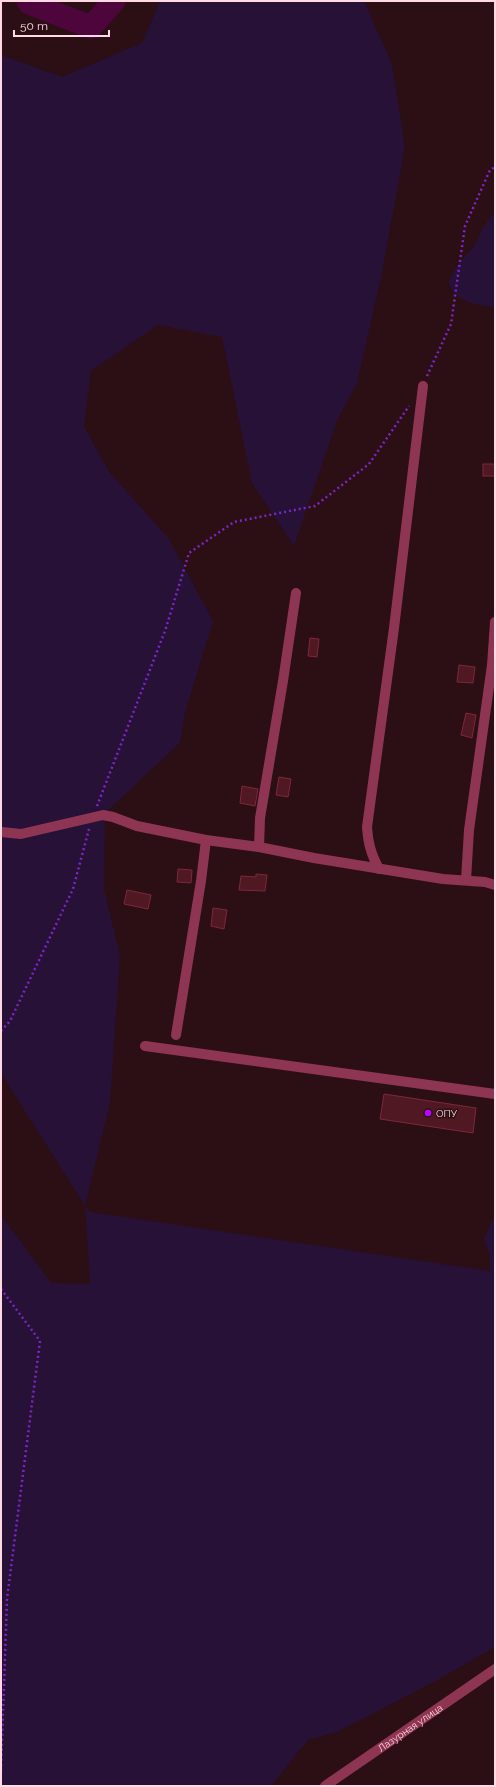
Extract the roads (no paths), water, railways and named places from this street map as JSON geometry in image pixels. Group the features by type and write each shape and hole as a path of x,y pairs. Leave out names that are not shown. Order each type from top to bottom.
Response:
{"street":[{"path":"379,868 371,854 368,841 368,827 394,628 422,386"},
{"path":"259,847 260,818 296,593"},
{"path":"466,880 469,830 492,666 495,622"},
{"path":"1,832 21,834 103,815 137,826 206,840 259,847 443,879 466,880 495,885"},
{"path":"176,1035 201,881 206,840"},
{"path":"145,1046 495,1094"},
{"name":"Лазурная улица","path":"325,1786 495,1669"}],"waterway":[{"path":"28,1 29,3 91,27 114,1"}],"place":[{"name":"ОПУ","path":"428,1113"}]}
